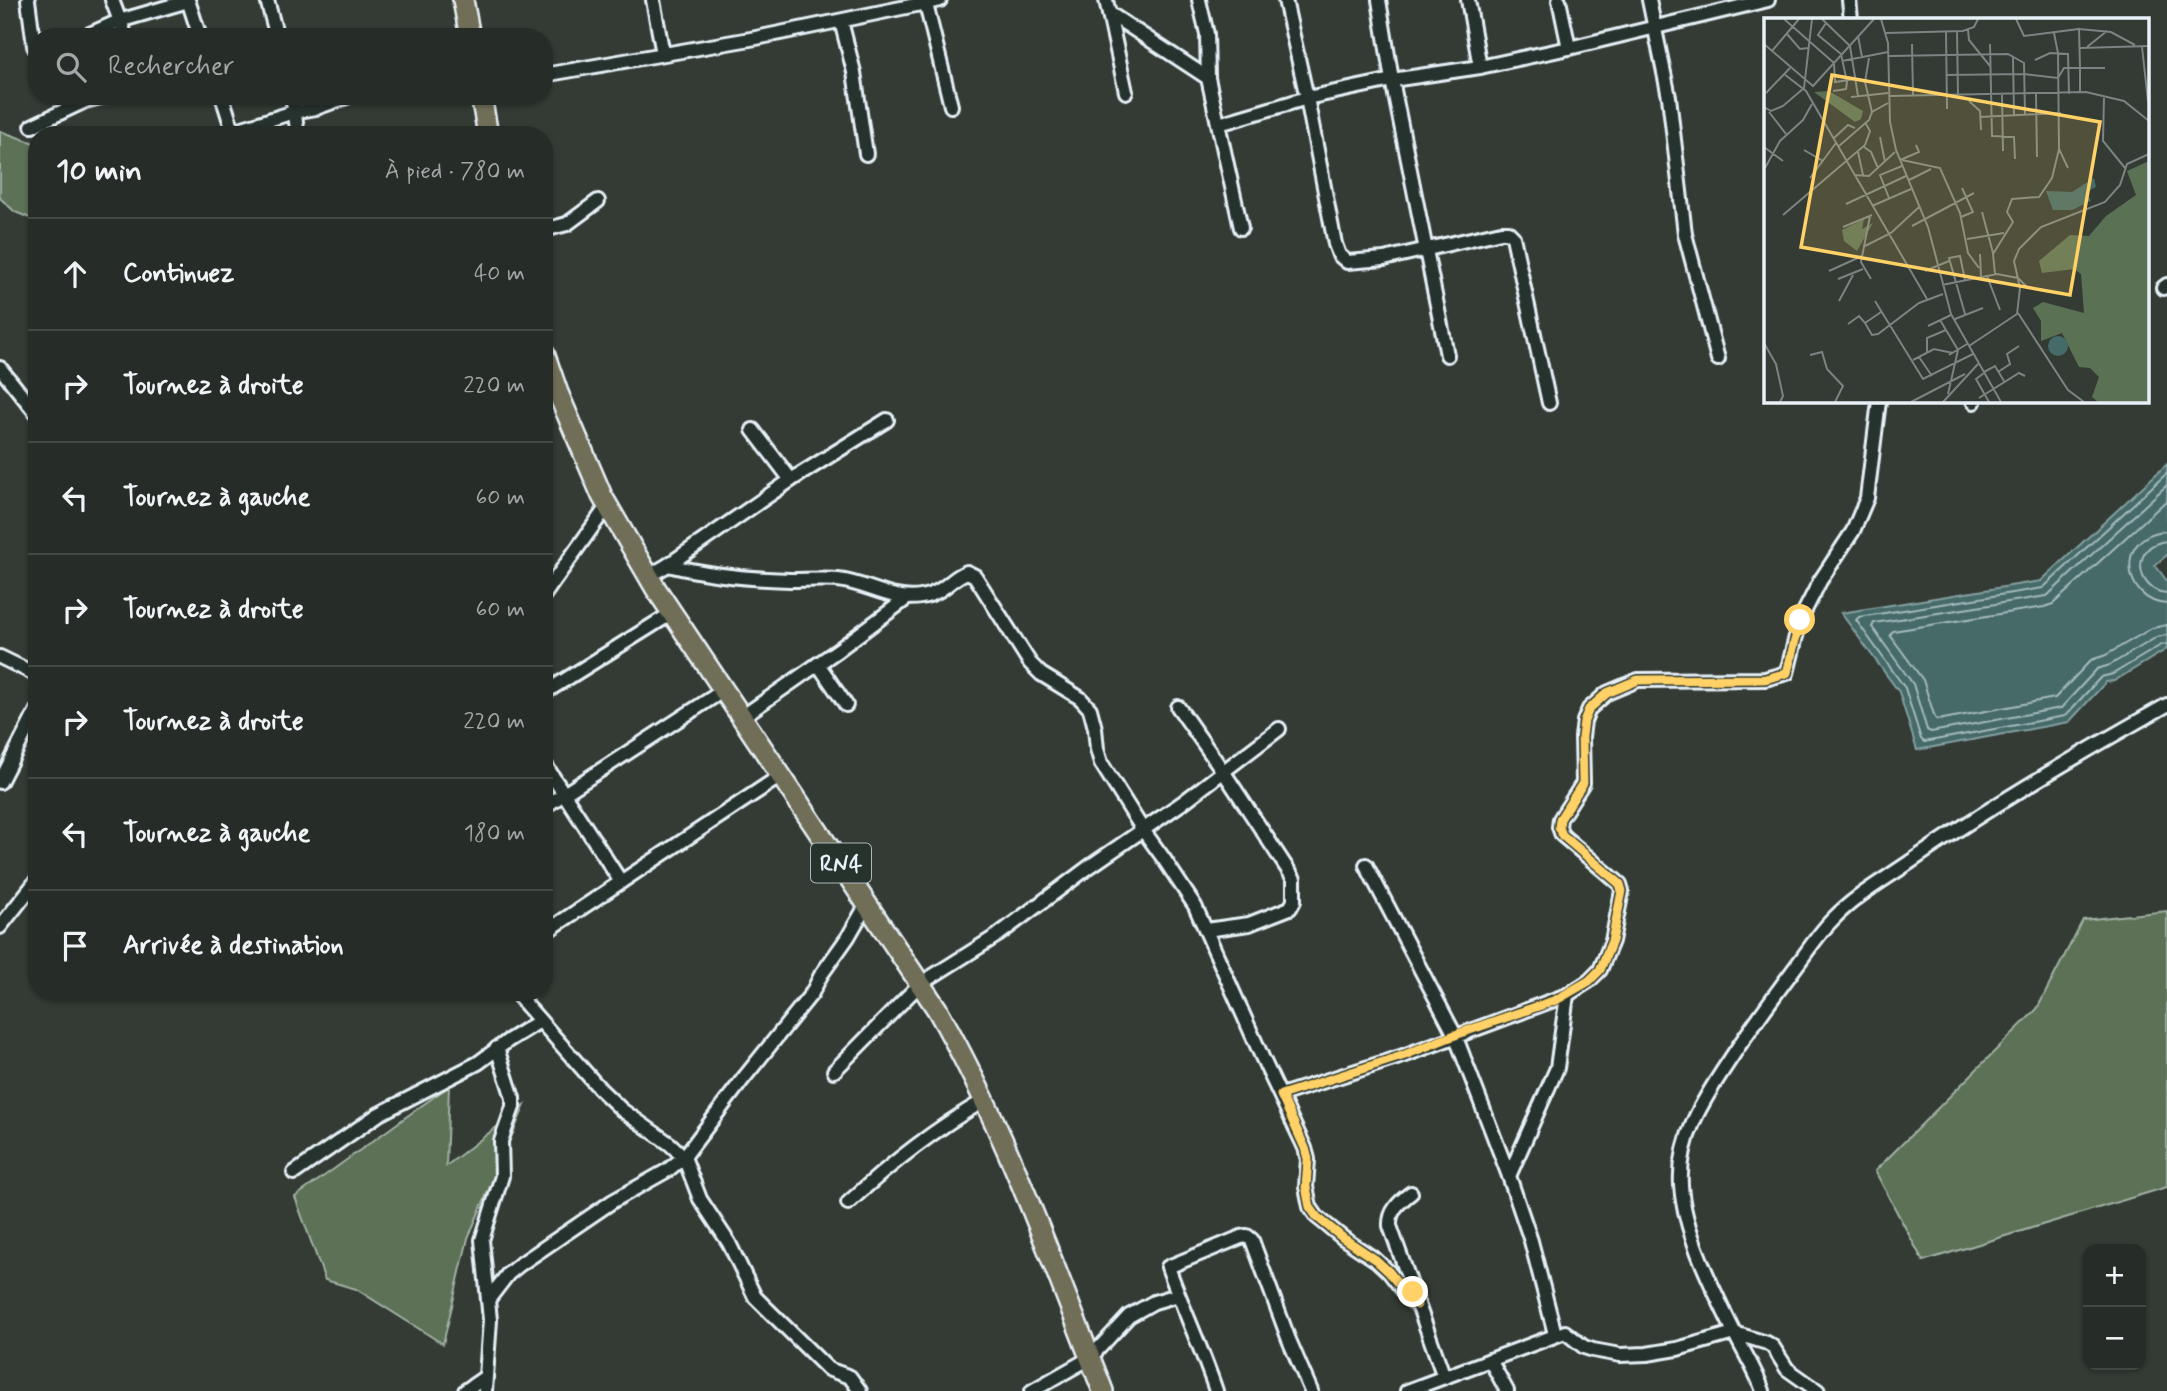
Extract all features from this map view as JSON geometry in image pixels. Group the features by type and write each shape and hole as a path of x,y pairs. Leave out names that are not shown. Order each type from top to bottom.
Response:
{"highway":[{"path":"463,0 469,28"},
{"path":"483,105 486,126"},
{"name":"RN4","path":"553,377 608,505 649,576 920,984 964,1057 1027,1196 1103,1391"}],"street":[{"path":"28,0 32,28"},
{"path":"112,0 122,28"},
{"path":"103,28 188,0 197,28"},
{"path":"267,0 274,28"},
{"path":"653,0 663,54"},
{"path":"553,73 841,21 925,1 940,0"},
{"path":"1106,0 1126,92"},
{"path":"1199,0 1207,34 1208,78 1241,228"},
{"path":"1285,0 1339,255 1347,262 1384,259 1508,232 1513,237 1549,403"},
{"path":"1379,0 1392,80 1447,355"},
{"path":"1468,0 1480,66"},
{"path":"1559,0 1569,48"},
{"path":"1649,0 1669,97 1685,234 1718,359"},
{"path":"1219,124 1307,97 1569,48 1768,0"},
{"path":"1849,0 1851,18"},
{"path":"925,1 951,106"},
{"path":"1109,13 1208,78"},
{"path":"841,21 854,72 866,154"},
{"path":"32,126 77,105"},
{"path":"223,105 226,126"},
{"path":"293,105 296,126"},
{"path":"249,126 324,105"},
{"path":"553,228 567,224 598,201"},
{"path":"0,368 28,403"},
{"path":"1281,1095 1402,1056 1567,995 1589,981 1600,970 1612,941 1622,898 1620,884 1562,835 1559,827 1560,819 1583,783 1582,737 1589,709 1607,693 1638,680 1765,679 1787,673 1800,620 1820,581 1853,531 1867,498 1879,402"},
{"path":"649,576 791,480 887,420"},
{"path":"753,430 791,480"},
{"path":"553,582 608,505"},
{"path":"668,565 720,575 763,579 838,580 906,598 934,594 967,572 975,576 1030,663 1041,674 1080,698 1090,709 1101,763 1195,906 1305,1148 1308,1159 1306,1187 1310,1207 1317,1217 1343,1238 1376,1260 1417,1305"},
{"path":"742,717 906,598"},
{"path":"553,687 672,613"},
{"path":"0,657 28,671"},
{"path":"818,664 846,705"},
{"path":"553,802 724,690"},
{"path":"1763,1391 1696,1246 1683,1200 1681,1170 1686,1138 1703,1100 1755,1021 1833,918 1950,834 2167,705"},
{"path":"1178,707 1294,879 1294,901 1290,908 1249,924 1206,930"},
{"path":"0,782 28,728"},
{"path":"834,1071 920,984 998,935 1279,729"},
{"path":"553,927 782,775"},
{"path":"553,778 621,882"},
{"path":"1366,865 1455,1035 1531,1241 1555,1334"},
{"path":"0,927 28,891"},
{"path":"488,1300 508,1274 519,1265 613,1201 668,1170 684,1157 812,993 867,904"},
{"path":"1509,1176 1557,1068 1567,995"},
{"path":"523,1001 600,1089 622,1110 684,1157 700,1199 729,1243 755,1297 828,1368 850,1377 860,1391"},
{"path":"294,1173 379,1114 478,1063 540,1021"},
{"path":"465,1391 485,1385 489,1345 482,1240 502,1176 501,1141 513,1107 513,1098 497,1048"},
{"path":"848,1203 882,1171 953,1119 985,1100"},
{"path":"1410,1193 1391,1213 1390,1226 1444,1377"},
{"path":"1216,1391 1168,1267 1247,1236 1252,1240 1311,1391"},
{"path":"1032,1391 1090,1357 1129,1316 1154,1302 1178,1296"},
{"path":"1407,1391 1555,1334 1569,1333 1584,1347 1620,1355 1677,1349 1734,1333 1773,1347 1787,1369 1818,1391"},
{"path":"1490,1360 1507,1391"}],"green space":[{"path":"0,131 28,141 28,217 15,212 0,198"},
{"path":"2167,911 2167,1187 1923,1261 1875,1171 2037,1009 2083,920"},
{"path":"449,1086 446,1166 525,1105 468,1238 443,1344 356,1289 325,1280 295,1197"}],"water":[{"path":"2167,464 2167,555 2155,565 2167,581 2167,649 2114,681 2106,682 2069,722 1917,750 1899,692 1841,613 2041,581"}],"route":[{"path":"1413,1292 1417,1305 1376,1260 1343,1238 1317,1217 1310,1207 1306,1187 1308,1159 1281,1095 1402,1056 1556,1000 1589,981 1600,970 1606,958 1622,891 1620,884 1562,835 1559,827 1560,819 1583,783 1582,737 1589,709 1607,693 1638,680 1765,679 1787,673 1800,620"}]}
